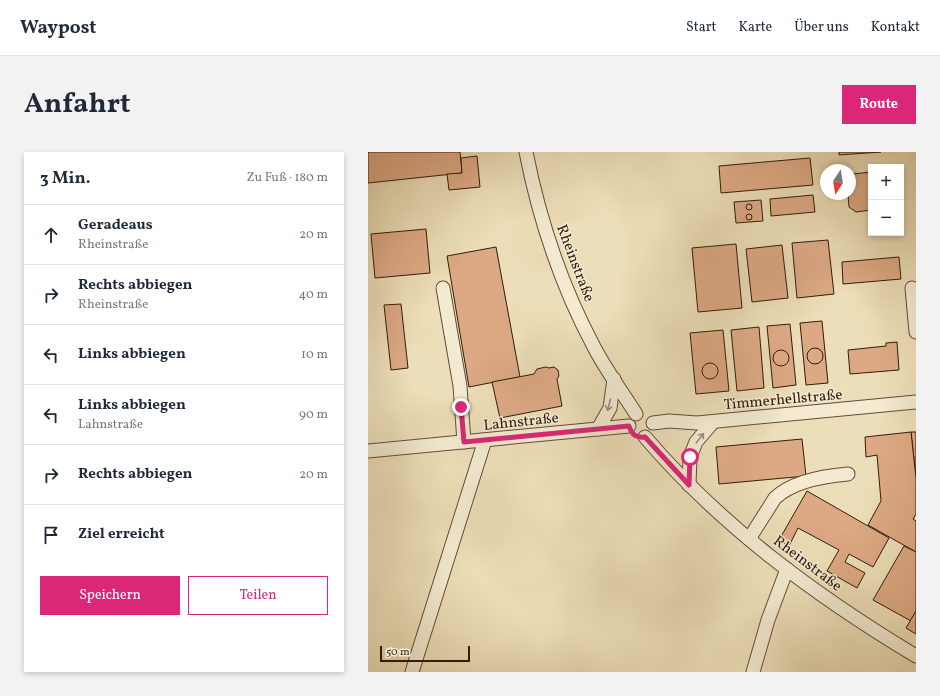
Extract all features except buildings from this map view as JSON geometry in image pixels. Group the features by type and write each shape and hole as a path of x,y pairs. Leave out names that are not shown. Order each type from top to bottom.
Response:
{"street":[{"name":"Rheinstraße","path":"526,152 541,219 571,298 594,348 636,414"},
{"path":"443,288 460,386 464,442"},
{"path":"912,288 916,332"},
{"path":"598,429 610,408 614,379"},
{"name":"Timmerhellstraße","path":"653,423 668,421 697,423 713,422 916,402"},
{"path":"636,414 646,414 651,417 653,423 653,428 650,434 645,437 634,436 630,432 629,426 631,418 636,414"},
{"path":"689,485 690,457 696,442 713,422"},
{"name":"Lahnstraße","path":"368,451 629,426"},
{"name":"Rheinstraße","path":"645,437 689,485 749,539 787,569 872,629 916,656"},
{"path":"412,672 485,440"},
{"path":"749,539 774,498 780,493 794,486 824,476 848,474"},
{"path":"753,672 768,620 787,569"}],"route":[{"path":"461,407 464,442 629,426 630,432 634,436 645,437 689,485 690,457"}]}
